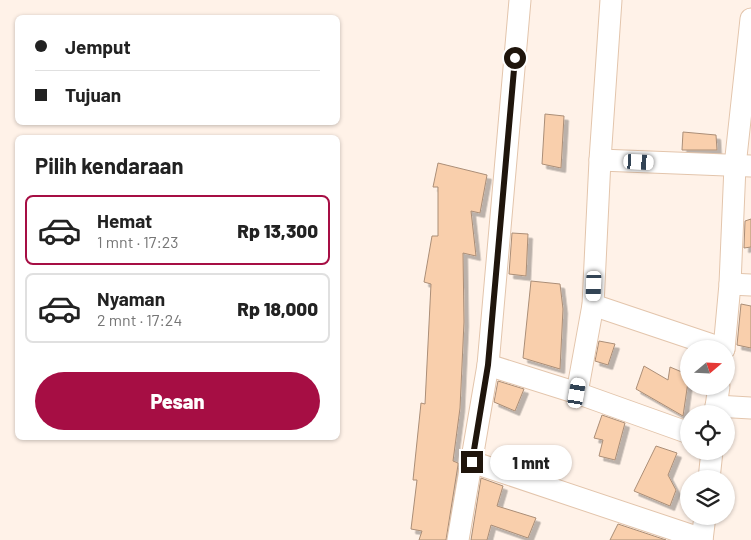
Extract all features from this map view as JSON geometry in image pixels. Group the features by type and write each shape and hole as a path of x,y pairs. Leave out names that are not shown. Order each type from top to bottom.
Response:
{"street":[{"path":"458,540 488,365 520,0"},
{"path":"577,393 593,305 600,160 611,0"},
{"path":"726,340 741,278 743,166 751,19"},
{"path":"600,160 743,166"},
{"path":"593,305 697,340"},
{"path":"488,365 577,393 680,430"},
{"path":"717,402 751,408"},
{"path":"472,462 702,540 704,525"}],"building":[{"path":"545,114 564,116 561,168 542,164"},
{"path":"683,132 716,135 717,150 682,150"},
{"path":"438,163 487,175 480,213 471,211 476,256 463,253 464,322 460,408 453,461 458,463 458,465 446,540 419,540 422,531 411,529 417,480 413,480 421,403 425,404 431,284 424,282 432,236 438,236 438,187 433,187"},
{"path":"751,219 751,247 744,248 745,221"},
{"path":"512,233 528,234 526,276 509,274"},
{"path":"531,281 560,284 563,309 560,369 523,358"},
{"path":"741,304 751,306 751,348 737,345"},
{"path":"599,341 615,344 608,365 595,361"},
{"path":"644,366 668,380 670,367 680,371 680,395 686,395 685,405 680,405 680,414 636,389"},
{"path":"498,381 524,389 515,411 494,402"},
{"path":"602,415 625,423 615,460 599,456 603,440 594,438"},
{"path":"656,446 677,453 668,475 676,490 670,506 634,491"},
{"path":"481,478 503,486 497,506 536,518 528,538 491,525 487,540 471,540"},
{"path":"618,524 666,540 610,540"}],"route":[{"path":"472,462 488,365 515,58"}]}
